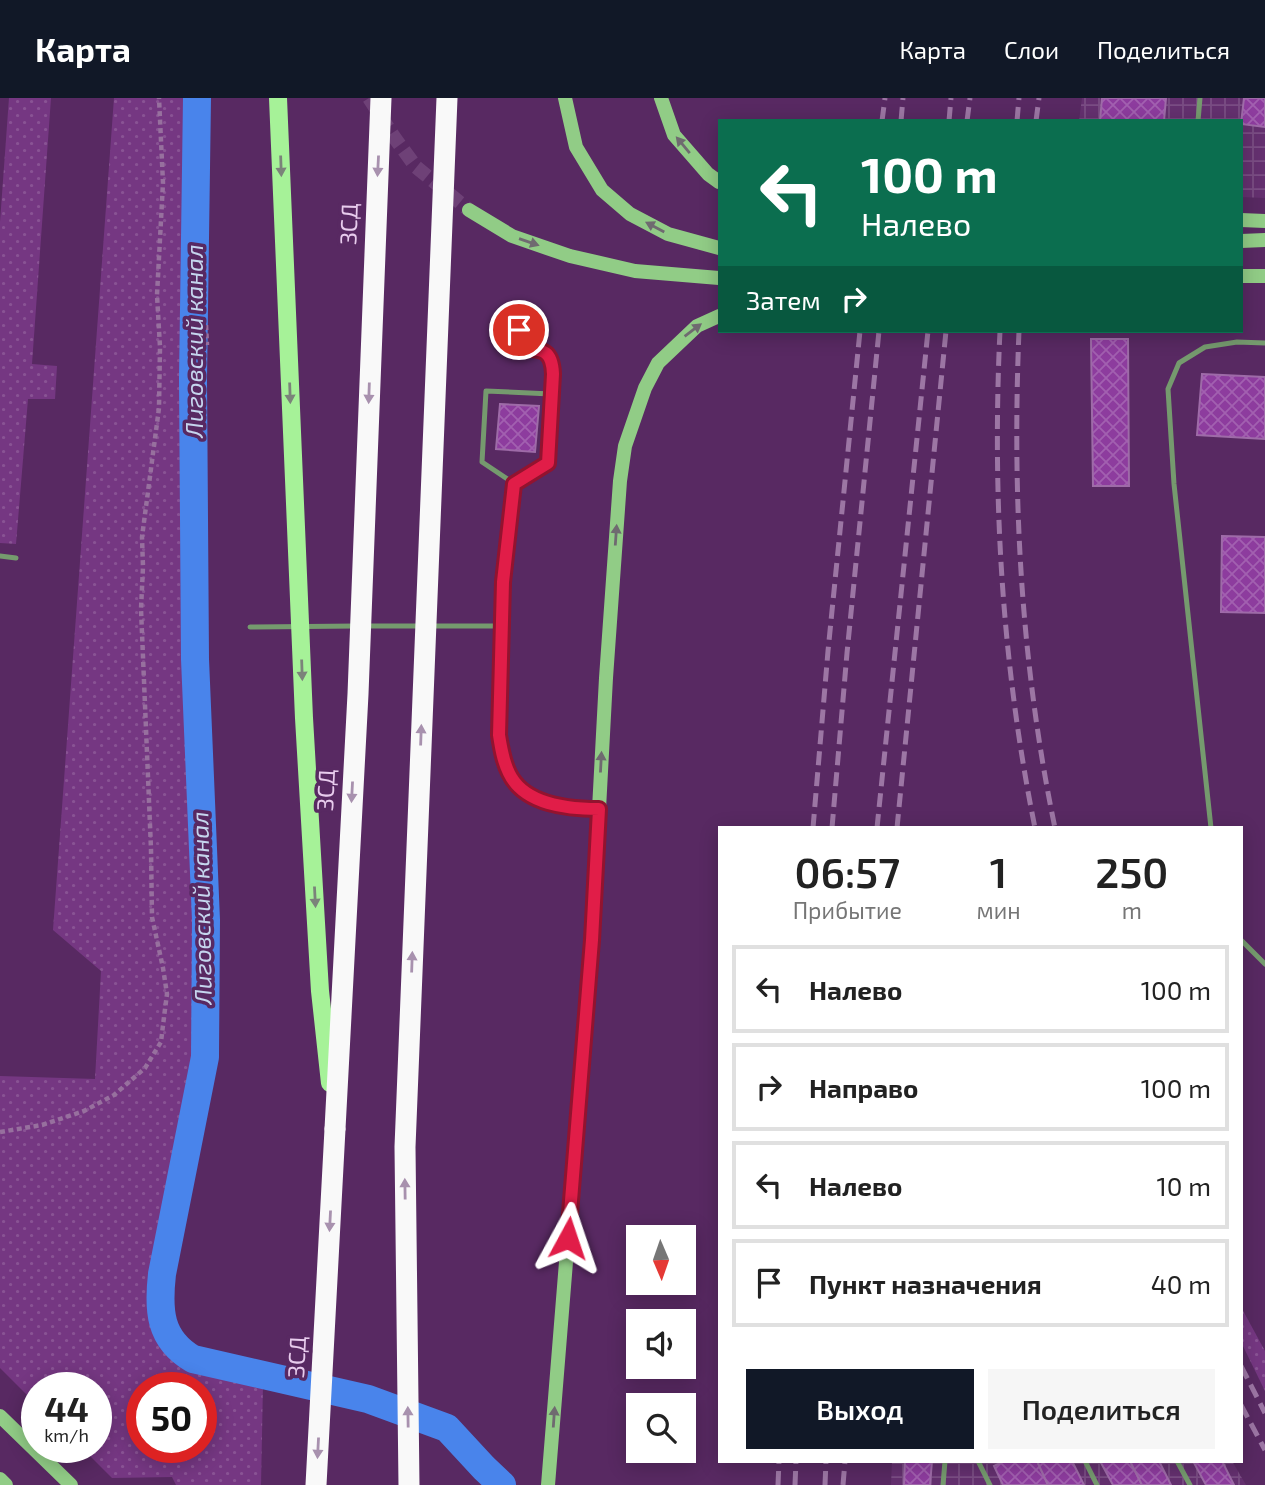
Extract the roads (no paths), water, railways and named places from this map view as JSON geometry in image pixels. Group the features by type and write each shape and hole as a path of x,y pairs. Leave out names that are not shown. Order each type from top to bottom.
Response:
{"highway":[{"name":"ЗСД","path":"316,1485 358,694 381,98"},
{"path":"409,1485 405,1147 447,98"}],"main road":[{"path":"278,98 304,718 320,991 335,1129"},
{"path":"565,98 576,147 602,190 629,214 668,234 718,248"},
{"path":"661,98 674,135 708,174 718,181"},
{"path":"469,210 512,236 570,256 635,271 718,278"},
{"path":"1243,220 1265,221"},
{"path":"1243,242 1265,240"},
{"path":"1243,276 1265,276"},
{"path":"548,1485 592,940 615,547 625,446 658,363 696,326 718,316"},
{"path":"0,1416 71,1485"},
{"path":"0,1479 6,1485"}],"lane":[{"path":"1198,119 1200,98"},
{"path":"514,484 548,463 552,363 542,350 518,348 519,311"},
{"path":"1211,826 1174,484 1168,390 1179,363 1205,347 1237,342 1265,343"},
{"path":"514,484 482,461 486,391 551,394"},
{"path":"514,484 503,582 499,735 502,755 510,776 524,791 541,801 564,807 599,809"},
{"path":"0,556 16,558"},
{"path":"250,627 502,626"},
{"path":"1243,942 1265,964"},
{"path":"943,1485 945,1463"},
{"path":"979,1463 989,1485"},
{"path":"1086,1463 1097,1485"},
{"path":"1178,1463 1190,1485"}],"waterway":[{"name":"Лиговский канал","path":"197,98 193,379 195,659 206,920 205,1057 162,1274 160,1300 163,1322 173,1342 193,1359 368,1399 447,1428 502,1485"}],"tunnel":[{"path":"369,98 416,167 469,210"}],"railway":[{"path":"882,119 885,98"},
{"path":"901,119 903,98"},
{"path":"949,119 951,98"},
{"path":"967,119 970,98"},
{"path":"1017,119 1019,98"},
{"path":"1036,119 1039,98"},
{"path":"813,826 860,333"},
{"path":"832,826 879,333"},
{"path":"877,826 928,333"},
{"path":"897,826 946,333"},
{"path":"1000,333 997,455 1002,580 1014,705 1035,826"},
{"path":"1019,333 1017,456 1022,581 1034,705 1055,826"},
{"path":"1243,1370 1265,1413"},
{"path":"1243,1409 1265,1450"},
{"path":"778,1485 779,1463"},
{"path":"795,1485 796,1463"},
{"path":"825,1485 826,1463"},
{"path":"843,1485 845,1463"}]}
